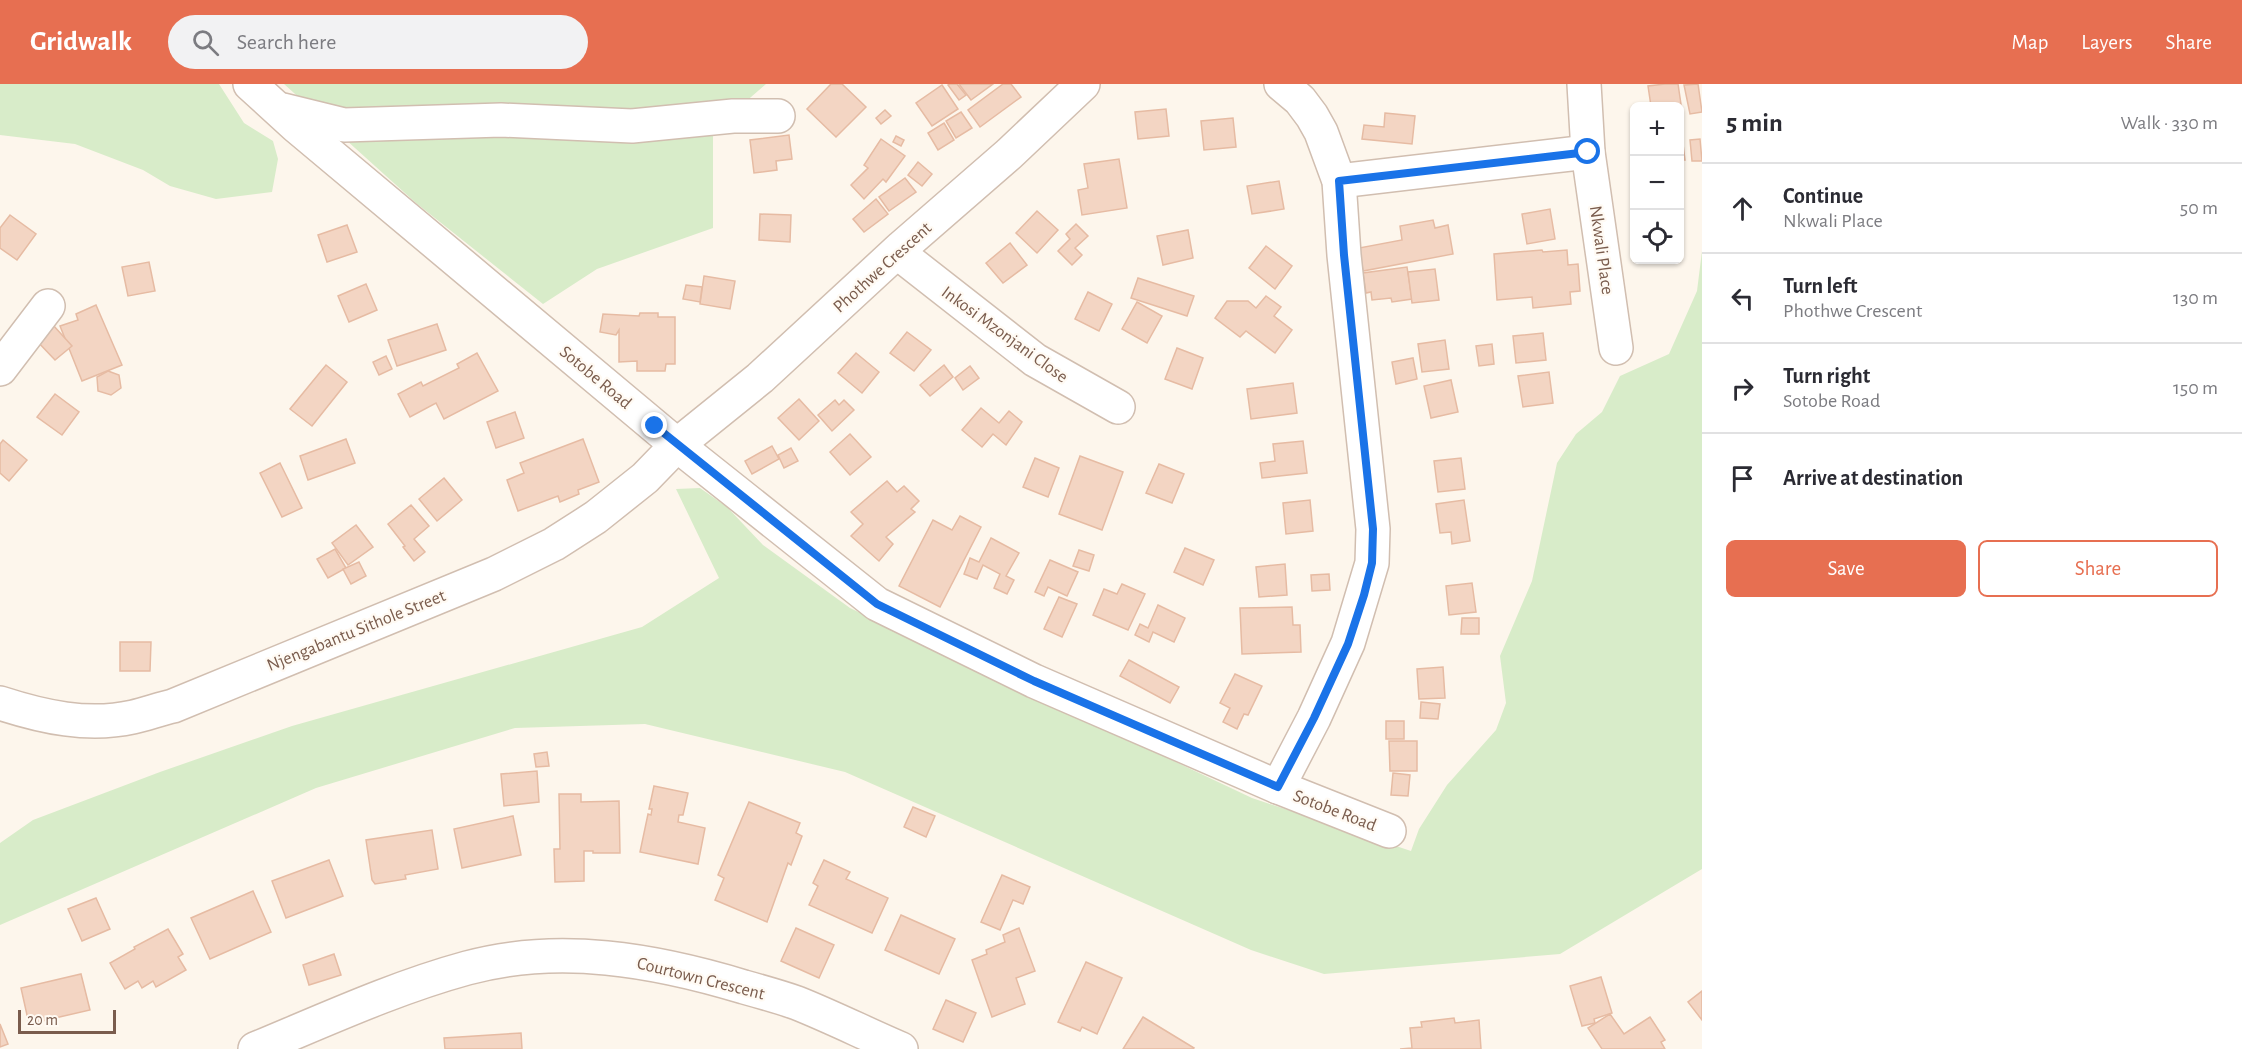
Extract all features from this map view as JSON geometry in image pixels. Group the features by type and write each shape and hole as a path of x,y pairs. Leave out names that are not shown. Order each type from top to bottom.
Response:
{"street":[{"name":"Sotobe Road","path":"250,84 677,445 877,604 1034,681 1278,787 1389,831"},
{"name":"Phothwe Crescent","path":"677,445 760,378 897,252 1009,154 1083,84"},
{"path":"1278,787 1314,718 1348,644 1372,563 1373,529 1344,255 1339,181 1321,132 1312,116 1300,100 1281,84"},
{"name":"Nkwali Place","path":"1584,84 1588,152 1616,348"},
{"path":"278,109 344,125 501,120 632,126 733,116 778,116"},
{"path":"1339,181 1588,152"},
{"name":"Inkosi Mzonjani Close","path":"897,252 1035,360 1118,407"},
{"path":"0,369 48,306"},
{"name":"Njengabantu Sithole Street","path":"0,703 32,713 69,720 116,720 173,706 494,574 554,544 596,517 645,478 677,445"},
{"name":"Courtown Crescent","path":"255,1049 409,986 469,967 527,957 573,955 673,967 710,977 796,1003 901,1049"}],"green space":[{"path":"0,84 219,84 244,123 273,141 278,159 272,192 216,199 170,186 143,170 75,144 0,135"},
{"path":"284,84 766,84 713,130 713,228 597,269 543,304 416,203"},
{"path":"1702,251 1702,869 1560,954 1324,974 1251,950 845,772 645,724 515,728 316,788 0,925 0,843 33,820 292,726 642,627 719,578 676,489 700,488 727,507 763,545 850,608 1252,798 1411,851 1419,829 1447,785 1496,730 1506,703 1500,656 1532,581 1557,463 1576,434 1602,412 1620,376 1669,354 1697,291"}],"building":[{"path":"831,84 842,84 866,107 836,137 807,109"},
{"path":"957,84 966,95 959,100 948,85"},
{"path":"959,84 993,84 971,100"},
{"path":"1003,84 1011,84 1021,97 980,127 968,110"},
{"path":"1678,84 1681,102 1650,102 1648,86"},
{"path":"1698,84 1702,112 1690,114 1684,85"},
{"path":"942,85 958,109 932,126 916,103"},
{"path":"1166,109 1169,136 1138,139 1135,112"},
{"path":"885,110 891,116 881,124 876,118"},
{"path":"961,112 972,128 956,138 946,121"},
{"path":"1385,113 1415,116 1412,144 1362,139 1364,125 1384,127"},
{"path":"1233,118 1236,147 1204,150 1201,121"},
{"path":"944,123 954,140 938,150 928,133"},
{"path":"789,135 792,159 776,161 777,170 754,173 750,140"},
{"path":"896,136 904,140 901,146 893,142"},
{"path":"881,139 905,156 886,182 883,179 864,199 851,185 868,168 864,165"},
{"path":"1700,139 1702,161 1692,161 1690,140"},
{"path":"1119,159 1127,208 1082,215 1078,190 1088,188 1084,164"},
{"path":"918,162 932,174 922,186 908,175"},
{"path":"905,178 916,192 889,211 879,197"},
{"path":"1279,181 1284,209 1252,214 1247,186"},
{"path":"876,199 888,214 864,232 853,219"},
{"path":"1550,209 1555,239 1527,244 1522,214"},
{"path":"1037,211 1058,230 1037,253 1016,233"},
{"path":"760,214 791,215 790,242 759,240"},
{"path":"10,215 36,234 17,260 0,248 0,228"},
{"path":"1433,220 1435,228 1448,225 1453,254 1363,271 1359,248 1402,240 1400,226"},
{"path":"1076,224 1088,236 1075,248 1082,255 1072,265 1058,251 1070,239 1066,234"},
{"path":"347,225 357,252 327,262 318,235"},
{"path":"1188,230 1193,258 1163,265 1157,236"},
{"path":"1010,243 1027,265 1003,283 986,263"},
{"path":"1266,246 1292,266 1275,289 1249,268"},
{"path":"1542,250 1543,252 1567,250 1568,265 1578,264 1580,291 1570,292 1571,304 1533,308 1532,297 1497,300 1494,254"},
{"path":"149,262 155,291 128,296 122,267"},
{"path":"1407,267 1412,299 1392,302 1391,298 1372,300 1371,292 1366,293 1363,273"},
{"path":"1435,269 1439,300 1412,303 1408,272"},
{"path":"704,276 735,281 730,309 700,304"},
{"path":"1138,278 1194,296 1187,316 1131,298"},
{"path":"366,284 377,310 349,322 338,296"},
{"path":"686,285 702,287 700,302 683,299"},
{"path":"1088,292 1112,304 1099,331 1075,319"},
{"path":"1266,296 1281,307 1274,316 1292,330 1275,353 1246,331 1240,337 1215,318 1227,301 1248,301 1256,308"},
{"path":"1137,302 1162,316 1147,343 1122,329"},
{"path":"96,305 122,365 82,381 60,326 78,320 76,314"},
{"path":"640,313 658,313 658,317 675,317 675,364 666,364 665,371 637,371 637,361 619,362 619,330 616,335 600,332 603,314 639,316"},
{"path":"437,324 446,350 397,366 388,340"},
{"path":"53,325 72,346 55,360 36,340"},
{"path":"907,332 931,350 914,371 890,353"},
{"path":"1543,333 1546,360 1516,363 1513,336"},
{"path":"1445,340 1449,369 1422,372 1418,344"},
{"path":"1492,344 1494,364 1479,366 1476,346"},
{"path":"1177,348 1203,358 1192,389 1165,379"},
{"path":"477,353 498,391 444,419 436,403 410,417 398,394 421,382 423,386 459,368 457,364"},
{"path":"856,353 879,372 862,393 838,373"},
{"path":"386,356 392,369 379,375 373,362"},
{"path":"1413,358 1417,379 1396,384 1392,362"},
{"path":"326,365 347,382 312,426 290,409"},
{"path":"944,365 953,377 930,396 920,385"},
{"path":"970,366 979,378 963,390 955,378"},
{"path":"108,371 119,375 121,388 111,395 98,391 97,377"},
{"path":"1549,372 1553,403 1523,407 1518,376"},
{"path":"1451,380 1458,412 1431,418 1424,386"},
{"path":"1293,383 1297,413 1251,419 1247,389"},
{"path":"55,394 79,412 62,435 37,417"},
{"path":"799,399 819,421 799,440 778,418"},
{"path":"835,400 839,405 844,400 854,410 832,431 818,415"},
{"path":"981,408 999,423 1009,411 1022,422 1006,445 993,434 982,447 962,430"},
{"path":"515,412 524,438 496,448 487,422"},
{"path":"850,434 871,457 850,475 830,452"},
{"path":"346,439 355,463 308,480 300,456"},
{"path":"583,439 599,482 578,490 579,494 560,502 558,496 518,511 507,480 524,473 520,463"},
{"path":"3,440 27,460 9,481 0,473 0,444"},
{"path":"1303,441 1307,473 1262,478 1260,463 1275,461 1273,444"},
{"path":"772,446 779,459 752,474 745,461"},
{"path":"791,448 798,461 784,468 778,455"},
{"path":"1080,456 1123,472 1102,530 1059,514"},
{"path":"1035,458 1059,468 1048,497 1023,487"},
{"path":"1461,458 1465,489 1438,492 1434,461"},
{"path":"280,463 302,508 282,517 260,473"},
{"path":"1159,464 1184,474 1172,503 1146,493"},
{"path":"444,478 462,500 437,521 419,499"},
{"path":"887,481 897,492 904,486 919,501 911,509 915,512 886,537 893,544 879,561 851,536 863,524 851,512"},
{"path":"1310,500 1313,531 1286,534 1283,503"},
{"path":"1464,500 1470,541 1452,544 1451,532 1440,533 1436,504"},
{"path":"411,505 429,526 414,539 425,552 414,561 388,524"},
{"path":"960,516 981,527 940,607 899,586 933,520 952,530"},
{"path":"356,525 373,547 348,565 332,543"},
{"path":"991,538 1019,553 1006,576 1014,580 1007,594 994,588 1000,574 983,565 977,579 964,574 970,558 979,562"},
{"path":"1185,548 1214,560 1203,585 1174,572"},
{"path":"335,549 346,568 328,578 317,559"},
{"path":"1079,550 1094,555 1089,571 1073,566"},
{"path":"1050,560 1078,572 1067,596 1048,587 1044,596 1035,592"},
{"path":"359,562 366,576 351,584 343,569"},
{"path":"1285,564 1287,595 1259,597 1256,567"},
{"path":"1329,574 1330,590 1312,591 1311,575"},
{"path":"1472,583 1476,612 1449,615 1446,586"},
{"path":"1122,584 1145,594 1128,630 1093,615 1104,589 1117,594"},
{"path":"1059,597 1077,604 1062,637 1044,629"},
{"path":"1158,605 1185,618 1174,642 1153,632 1149,642 1135,635 1140,624 1148,628"},
{"path":"1292,607 1293,625 1300,625 1301,652 1242,654 1240,608"},
{"path":"1462,618 1479,618 1479,634 1461,634"},
{"path":"120,642 151,642 150,671 120,671"},
{"path":"1129,660 1179,687 1170,703 1120,676"},
{"path":"1443,667 1445,698 1419,699 1417,669"},
{"path":"1235,674 1262,686 1248,715 1244,714 1237,729 1223,722 1230,708 1220,703"},
{"path":"1421,702 1440,704 1438,719 1420,718"},
{"path":"1386,721 1404,721 1404,739 1386,739"},
{"path":"1389,741 1417,741 1417,771 1390,771"},
{"path":"547,752 549,766 536,767 534,754"},
{"path":"537,771 539,802 504,806 501,774"},
{"path":"1393,773 1410,775 1408,796 1391,795"},
{"path":"654,786 688,793 683,815 679,815 678,822 705,828 698,864 640,852 648,814 651,815 652,809 649,809"},
{"path":"559,794 581,794 581,802 619,801 620,853 584,851 584,881 555,882 554,849 560,849"},
{"path":"749,802 800,823 796,833 802,836 791,865 788,863 767,922 715,900 724,878 718,875"},
{"path":"913,807 935,816 926,837 904,827"},
{"path":"513,816 521,855 462,868 454,829"},
{"path":"432,830 438,869 405,875 406,879 375,884 372,880 366,840"},
{"path":"329,860 343,896 286,918 272,881"},
{"path":"824,860 850,872 846,879 888,898 872,933 809,905 818,886 813,883"},
{"path":"1002,875 1030,887 1023,904 1013,900 1000,930 981,922"},
{"path":"253,891 271,932 210,959 191,918"},
{"path":"96,898 110,929 82,941 68,909"},
{"path":"901,915 955,939 939,974 885,950"},
{"path":"796,928 834,945 819,978 781,961"},
{"path":"1019,928 1035,971 1016,978 1025,1004 992,1017 972,960 987,954 986,950 1005,942 1003,935"},
{"path":"168,929 183,954 178,957 186,970 156,987 153,981 142,988 138,981 125,989 110,963"},
{"path":"334,954 341,975 309,985 303,965"},
{"path":"1086,962 1122,978 1097,1034 1082,1027 1080,1031 1058,1022"},
{"path":"81,974 90,1010 29,1024 21,988"},
{"path":"1601,977 1612,1013 1594,1019 1595,1023 1582,1026 1570,986"},
{"path":"1702,991 1702,1020 1688,1002"},
{"path":"946,1000 976,1013 963,1042 933,1029"},
{"path":"1610,1014 1624,1034 1650,1017 1665,1040 1661,1042 1665,1049 1602,1049 1588,1028"},
{"path":"1143,1017 1194,1048 1123,1049"},
{"path":"1454,1018 1455,1023 1479,1020 1481,1049 1400,1049 1412,1048 1410,1028 1422,1027 1421,1022"},
{"path":"0,1024 8,1044 0,1047"},
{"path":"521,1033 522,1049 445,1049 444,1038"}],"route":[{"path":"655,426 877,604 1034,681 1278,787 1314,718 1348,644 1372,563 1373,529 1344,255 1339,181 1588,152"}]}
